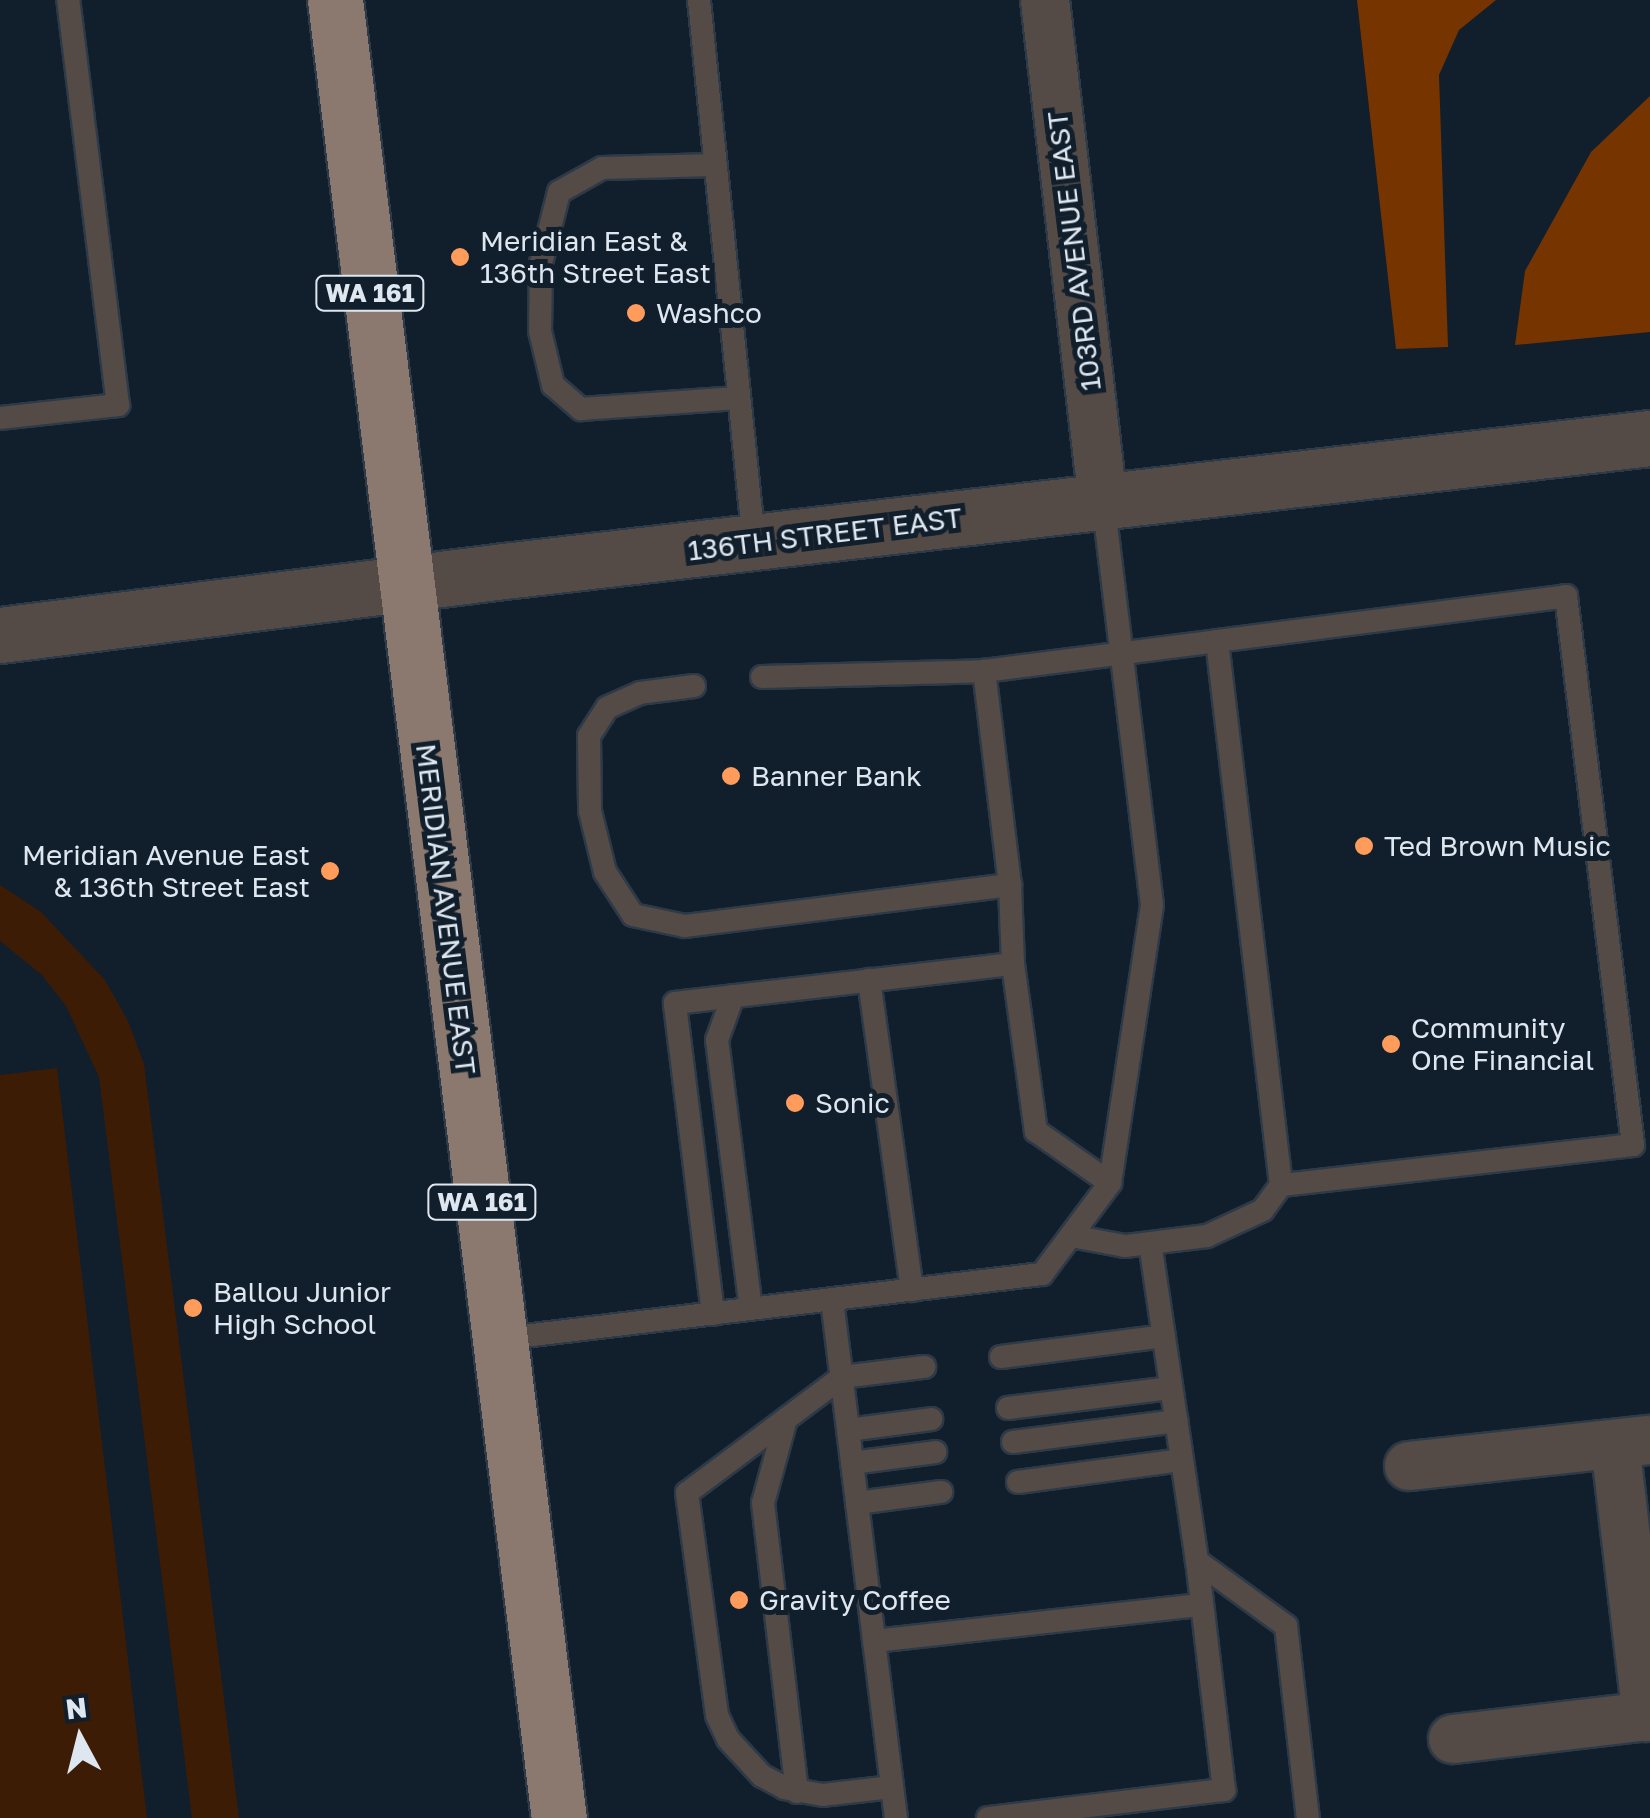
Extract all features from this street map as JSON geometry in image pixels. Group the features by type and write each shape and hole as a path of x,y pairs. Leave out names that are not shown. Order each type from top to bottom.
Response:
{"main road":[{"name":"MERIDIAN AVENUE EAST","path":"335,0 559,1818"}],"street":[{"name":"103RD AVENUE EAST","path":"1044,0 1103,502"},
{"name":"136TH STREET EAST","path":"0,636 754,542 1650,438"},
{"path":"1408,1466 1632,1442 1648,1716 1453,1739"}],"lane":[{"path":"0,418 118,405 68,0"},
{"path":"699,0 754,542"},
{"path":"715,165 602,168 559,192 541,263 540,331 554,385 581,409 738,398"},
{"path":"500,1339 1042,1274 1110,1183 1152,905 1103,502"},
{"path":"762,677 984,671 1566,596 1633,1145 1281,1185"},
{"path":"1071,1236 1125,1246 1208,1236 1264,1210 1281,1185 1217,641"},
{"path":"984,671 1010,885 1013,964 1036,1131 1110,1183"},
{"path":"694,686 640,693 623,700 607,708 589,736 590,811 605,872 633,915 685,926 1010,885"},
{"path":"713,1314 676,1003 1013,964"},
{"path":"869,980 912,1290"},
{"path":"732,996 718,1040 751,1309"},
{"path":"988,1818 1224,1790 1197,1561 1150,1242"},
{"path":"832,1300 896,1818"},
{"path":"1001,1357 1164,1336"},
{"path":"892,1787 823,1795 797,1792 762,1776 743,1759 717,1715 687,1493 842,1377 924,1367"},
{"path":"1008,1408 1170,1388"},
{"path":"786,1419 763,1503 797,1792"},
{"path":"848,1430 931,1419"},
{"path":"1012,1442 1177,1421"},
{"path":"852,1462 935,1452"},
{"path":"1018,1482 1182,1460"},
{"path":"857,1503 941,1492"},
{"path":"1197,1561 1286,1626 1308,1818"},
{"path":"874,1642 1202,1605"}],"shaded area":[{"path":"1357,0 1496,0 1459,30 1439,75 1448,347 1396,349"},
{"path":"1650,96 1650,332 1515,345 1525,271 1591,152"},
{"path":"0,885 41,912 105,980 128,1021 144,1064 239,1818 192,1818 99,1077 66,1006 42,975 0,941"},
{"path":"57,1068 147,1818 0,1818 0,1075"}],"place":[{"name":"Meridian East & 136th Street East","path":"460,257"},
{"name":"Washco","path":"636,313"},
{"name":"Banner Bank","path":"731,776"},
{"name":"Ted Brown Music","path":"1364,846"},
{"name":"Meridian Avenue East & 136th Street East","path":"330,871"},
{"name":"Community One Financial","path":"1391,1044"},
{"name":"Sonic","path":"795,1103"},
{"name":"Ballou Junior High School","path":"193,1308"},
{"name":"Gravity Coffee","path":"739,1600"}]}
